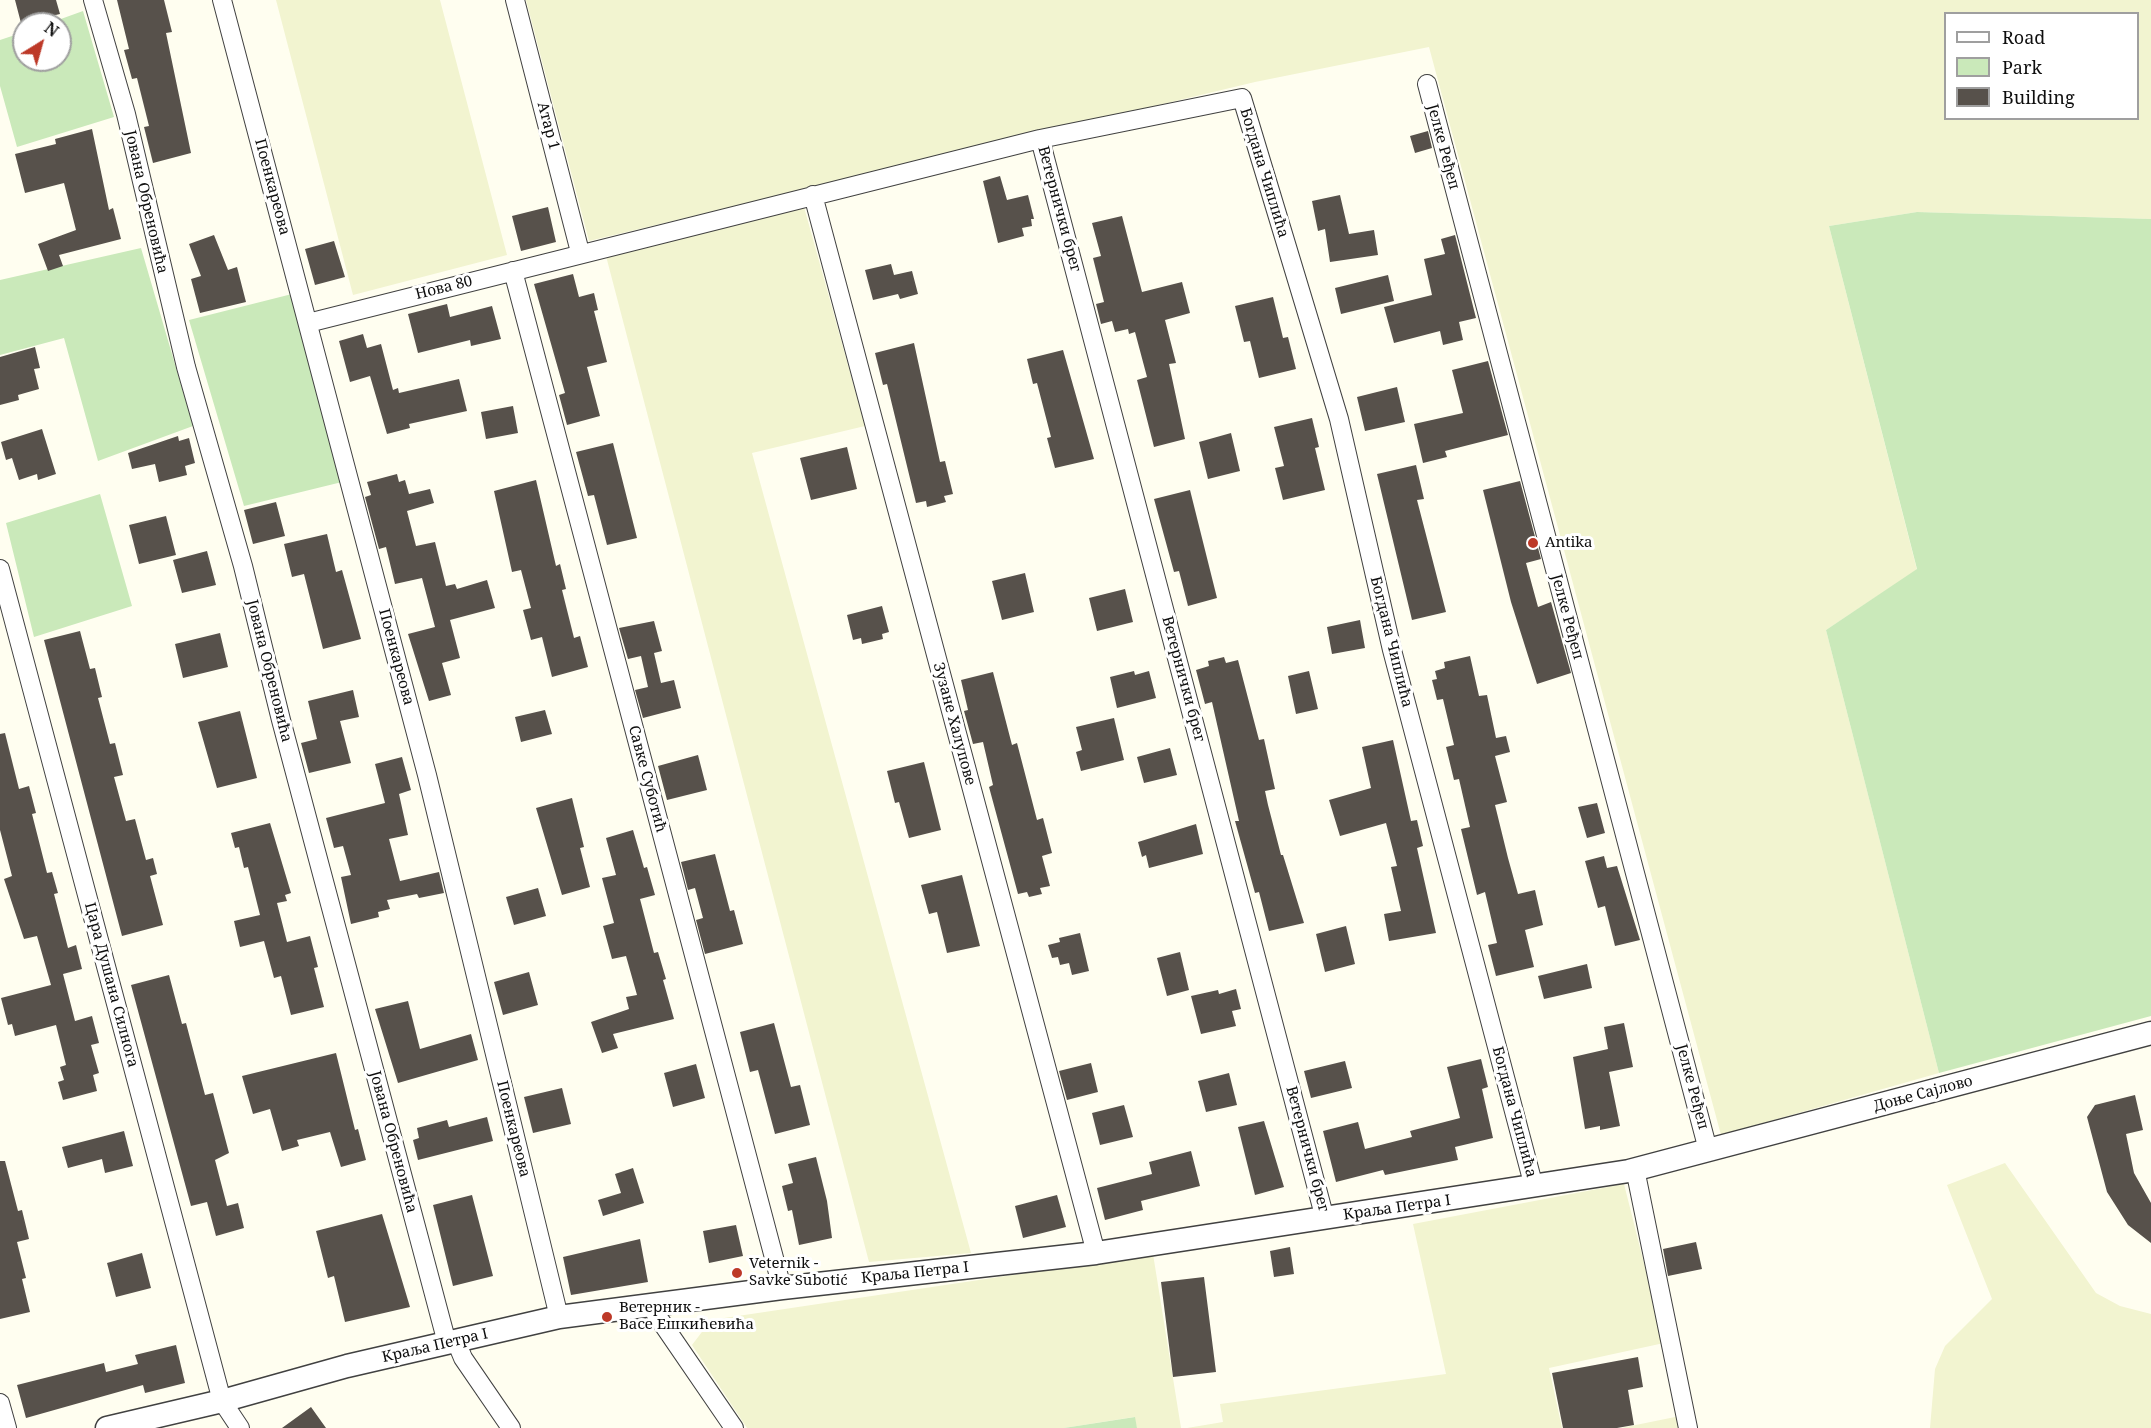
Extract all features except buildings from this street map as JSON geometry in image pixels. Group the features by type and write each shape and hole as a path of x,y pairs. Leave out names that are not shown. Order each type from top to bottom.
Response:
{"street":[{"name":"Јована Обреновића","path":"93,0 126,114 186,368 243,566 281,720 451,1342 511,1428"},
{"name":"Поенкареова","path":"222,0 428,775 559,1317"},
{"name":"Атар 1","path":"515,0 580,252"},
{"name":"Јелке Ређеп","path":"1426,84 1701,1152"},
{"name":"Нова 80","path":"308,322 580,252 1040,139 1242,98"},
{"name":"Богдана Чиплића","path":"1242,98 1339,419 1392,650 1534,1188"},
{"name":"Ветернички брег","path":"1040,139 1325,1219"},
{"name":"Зузане Халупове","path":"813,195 1096,1253"},
{"name":"Савке Суботић","path":"513,271 782,1288"},
{"name":"Цара Душана Силнога","path":"0,569 222,1401 240,1428"},
{"name":"Доње Сајлово","path":"1701,1152 2151,1033"},
{"name":"Краља Петра I","path":"107,1428 222,1401 347,1366 559,1317 782,1288 1096,1253 1534,1188 1635,1169 1701,1152"},
{"path":"1635,1169 1688,1428"},
{"path":"649,1304 734,1428"},
{"path":"0,1402 7,1428"}],"green space":[{"path":"276,0 440,0 507,255 353,295"},
{"path":"526,0 2151,0 2151,219 1917,212 1829,226 1917,570 1826,630 1939,1073 1721,1135 1429,47 1255,82 589,241"},
{"path":"83,11 114,117 17,147 0,86 0,40 12,36 12,72 72,72 72,15"},
{"path":"804,207 865,426 752,453 971,1253 869,1262 606,256"},
{"path":"1917,212 2151,219 2151,1016 1939,1073 1826,630 1917,569 1829,226"},
{"path":"141,248 193,426 98,461 64,338 0,355 0,280"},
{"path":"292,294 342,482 244,506 189,320"},
{"path":"100,494 132,606 34,637 6,523"},
{"path":"2005,1163 2096,1293 2120,1306 2151,1314 2151,1428 1930,1428 1935,1369 1945,1346 1992,1299 1947,1185"},
{"path":"1624,1184 1664,1343 1549,1368 1562,1428 1187,1428 1223,1422 1220,1404 1446,1374 1413,1224"},
{"path":"1153,1254 1181,1428 1137,1428 1134,1417 1064,1428 747,1428 692,1345 711,1320"},
{"path":"1680,1416 1682,1428 1621,1428"},
{"path":"1135,1417 1137,1428 1064,1428"}],"place":[{"name":"Antika","path":"1533,543"},
{"name":"Veternik - Savke Subotić","path":"737,1273"},
{"name":"Ветерник - Васе Ешкићевића","path":"607,1317"}]}
